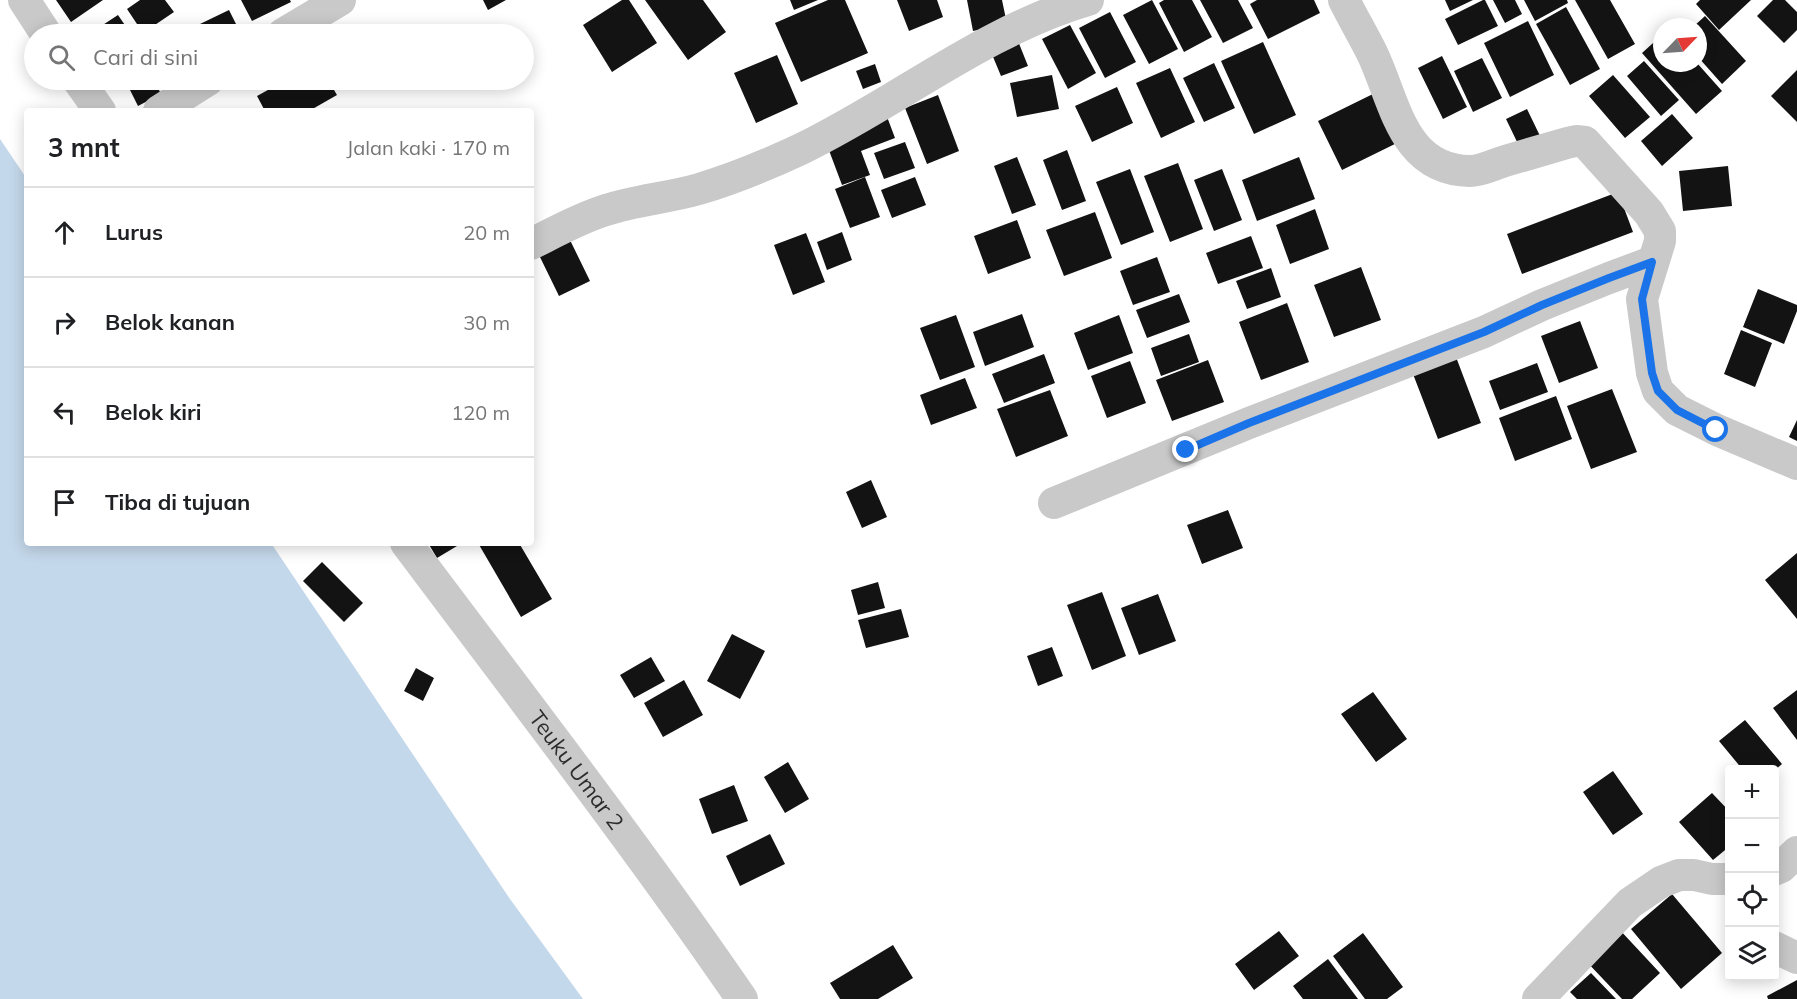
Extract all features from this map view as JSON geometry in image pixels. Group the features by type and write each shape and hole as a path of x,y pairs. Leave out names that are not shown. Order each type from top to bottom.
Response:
{"street":[{"path":"24,0 40,24"},
{"path":"300,24 340,0"},
{"path":"534,243 605,210 698,189 747,172 800,149 869,112 1007,31 1057,9 1088,0"},
{"path":"1344,0 1372,53 1406,133 1419,152 1436,164 1455,170 1473,171 1567,143 1585,142 1655,221 1660,231 1660,241 1642,299 1652,373 1658,391 1677,410 1716,430 1797,464"},
{"path":"85,90 98,108"},
{"path":"164,108 192,90"},
{"path":"1054,503 1249,423 1484,332 1542,305 1652,262"},
{"name":"Teuku Umar 2","path":"407,546 620,826 742,999"},
{"path":"1779,868 1797,852"},
{"path":"1539,999 1630,903 1661,882 1678,875 1721,879"},
{"path":"1779,949 1797,958"}],"water":[{"path":"0,139 24,175 24,546 273,546 510,899 583,999 0,999"}],"building":[{"path":"56,0 103,0 71,22"},
{"path":"140,0 165,0 174,12 156,24 137,24 127,9"},
{"path":"241,0 290,0 291,2 252,21"},
{"path":"483,0 506,0 488,10"},
{"path":"622,0 629,0 657,43 612,72 583,25"},
{"path":"645,0 703,0 726,32 688,60"},
{"path":"790,0 818,0 794,10"},
{"path":"828,0 845,0 868,53 801,82 775,23"},
{"path":"897,0 937,0 943,17 909,31"},
{"path":"967,0 1002,0 1007,24 973,31"},
{"path":"1152,0 1178,49 1149,64 1123,15"},
{"path":"1164,0 1192,0 1212,37 1184,52 1159,3"},
{"path":"1200,0 1238,0 1253,28 1223,43"},
{"path":"1257,0 1314,0 1320,13 1268,39 1250,4"},
{"path":"1445,0 1473,0 1450,11"},
{"path":"1483,0 1498,26 1458,45 1445,19"},
{"path":"1493,0 1515,0 1522,14 1505,23"},
{"path":"1524,0 1567,0 1568,3 1535,21"},
{"path":"1575,0 1610,0 1635,44 1608,59"},
{"path":"1700,0 1751,0 1719,30 1696,4"},
{"path":"1773,0 1785,0 1797,12 1797,30 1784,43 1757,16"},
{"path":"1566,7 1600,69 1570,85 1536,24"},
{"path":"229,10 236,24 200,24"},
{"path":"1110,12 1136,62 1105,78 1079,28"},
{"path":"118,15 124,24 104,24"},
{"path":"1707,18 1746,61 1722,84 1707,67"},
{"path":"1528,21 1554,75 1510,97 1484,43"},
{"path":"1070,25 1096,73 1068,89 1042,39"},
{"path":"1018,41 1028,66 1001,76 991,52"},
{"path":"1263,42 1296,115 1254,134 1221,61"},
{"path":"1653,43 1653,65 1642,53"},
{"path":"777,55 798,104 756,123 734,73"},
{"path":"1442,56 1467,107 1443,119 1418,68"},
{"path":"1482,58 1502,98 1473,112 1454,71"},
{"path":"1644,61 1679,100 1661,116 1627,76"},
{"path":"1214,63 1235,108 1204,122 1183,78"},
{"path":"875,64 881,82 863,89 856,71"},
{"path":"1170,68 1195,122 1161,138 1136,83"},
{"path":"1797,70 1797,122 1771,96"},
{"path":"1659,72 1705,72 1722,91 1696,114"},
{"path":"1052,75 1059,109 1017,117 1010,83"},
{"path":"1613,75 1650,117 1625,138 1589,96"},
{"path":"1117,87 1133,123 1092,142 1075,106"},
{"path":"130,90 159,90 161,94 138,106"},
{"path":"268,90 334,90 337,95 314,108 263,108 257,96"},
{"path":"1377,92 1401,141 1342,170 1318,121"},
{"path":"938,95 959,151 927,164 905,108"},
{"path":"1527,109 1541,138 1520,148 1506,119"},
{"path":"886,114 895,138 861,151 870,175 842,185 824,137"},
{"path":"1672,114 1693,138 1662,166 1641,141"},
{"path":"905,142 915,168 884,179 874,153"},
{"path":"1067,150 1086,201 1062,210 1043,160"},
{"path":"1017,157 1036,205 1012,214 994,166"},
{"path":"1299,157 1315,199 1257,221 1242,180"},
{"path":"1178,163 1203,229 1170,242 1144,176"},
{"path":"1728,166 1732,206 1683,211 1679,171"},
{"path":"1130,169 1154,232 1121,245 1096,182"},
{"path":"1222,169 1242,220 1214,231 1194,180"},
{"path":"865,177 880,217 850,228 835,189"},
{"path":"915,177 926,205 892,218 881,190"},
{"path":"1618,192 1633,232 1522,274 1507,234"},
{"path":"1315,209 1329,249 1290,264 1276,225"},
{"path":"1095,212 1112,258 1064,276 1046,230"},
{"path":"1017,220 1031,258 988,274 974,236"},
{"path":"842,232 852,260 827,270 817,242"},
{"path":"806,233 825,282 793,295 774,245"},
{"path":"1251,236 1263,268 1218,284 1206,253"},
{"path":"570,240 590,281 559,296 539,255"},
{"path":"1157,257 1170,292 1133,305 1120,271"},
{"path":"1361,267 1381,320 1334,337 1314,285"},
{"path":"1271,268 1281,297 1247,309 1236,281"},
{"path":"1758,289 1797,305 1797,311 1784,344 1743,327"},
{"path":"1179,294 1190,322 1147,338 1136,310"},
{"path":"1287,303 1309,362 1261,380 1239,322"},
{"path":"1022,314 1034,347 985,366 973,332"},
{"path":"956,315 975,367 940,380 920,328"},
{"path":"1119,315 1133,353 1088,370 1074,333"},
{"path":"1580,321 1598,368 1559,383 1541,336"},
{"path":"1741,330 1772,343 1755,387 1724,374"},
{"path":"1189,334 1199,362 1161,376 1151,348"},
{"path":"1044,354 1055,383 1004,403 992,374"},
{"path":"1456,357 1481,423 1438,439 1413,374"},
{"path":"1208,360 1224,402 1172,421 1156,380"},
{"path":"1130,361 1146,403 1107,418 1091,376"},
{"path":"1537,363 1548,392 1500,410 1489,381"},
{"path":"965,378 977,408 931,425 920,395"},
{"path":"1612,389 1637,452 1591,469 1567,406"},
{"path":"1050,390 1068,436 1016,457 997,409"},
{"path":"1556,396 1572,439 1515,461 1499,418"},
{"path":"1797,420 1797,441 1789,437"},
{"path":"871,480 887,517 862,528 846,492"},
{"path":"1228,510 1243,548 1202,564 1187,525"},
{"path":"430,546 457,546 437,558"},
{"path":"480,546 521,546 552,599 521,617"},
{"path":"1797,553 1797,619 1765,580"},
{"path":"322,562 363,603 344,622 303,581"},
{"path":"878,582 885,608 858,615 851,590"},
{"path":"1102,592 1126,656 1092,670 1067,605"},
{"path":"1158,594 1176,641 1139,655 1121,608"},
{"path":"901,609 909,637 866,648 858,620"},
{"path":"732,634 765,651 740,699 707,681"},
{"path":"1052,647 1063,676 1038,686 1027,656"},
{"path":"651,657 665,681 634,698 620,675"},
{"path":"416,668 434,678 423,701 404,691"},
{"path":"684,680 703,715 663,737 644,703"},
{"path":"1797,690 1797,740 1773,708"},
{"path":"1373,692 1407,739 1376,762 1341,714"},
{"path":"1745,720 1782,764 1779,767 1739,765 1719,741"},
{"path":"788,762 809,799 785,813 764,777"},
{"path":"1613,771 1643,814 1613,835 1583,792"},
{"path":"734,785 748,821 712,834 699,799"},
{"path":"1712,793 1725,807 1725,850 1713,860 1679,822"},
{"path":"770,834 785,864 740,886 726,856"},
{"path":"1672,894 1722,953 1681,989 1631,929"},
{"path":"1618,928 1660,973 1632,999 1622,999 1585,960"},
{"path":"1279,931 1299,956 1254,990 1235,964"},
{"path":"1363,933 1403,987 1387,999 1365,999 1333,956"},
{"path":"893,945 913,978 878,999 840,999 830,983"},
{"path":"1328,959 1358,999 1303,999 1293,986"},
{"path":"1591,973 1616,999 1577,999 1570,992"},
{"path":"1797,980 1797,999 1768,999 1767,996"}],"route":[{"path":"1186,450 1249,423 1484,332 1542,305 1652,262 1642,299 1652,373 1658,391 1677,410 1716,430"}]}
